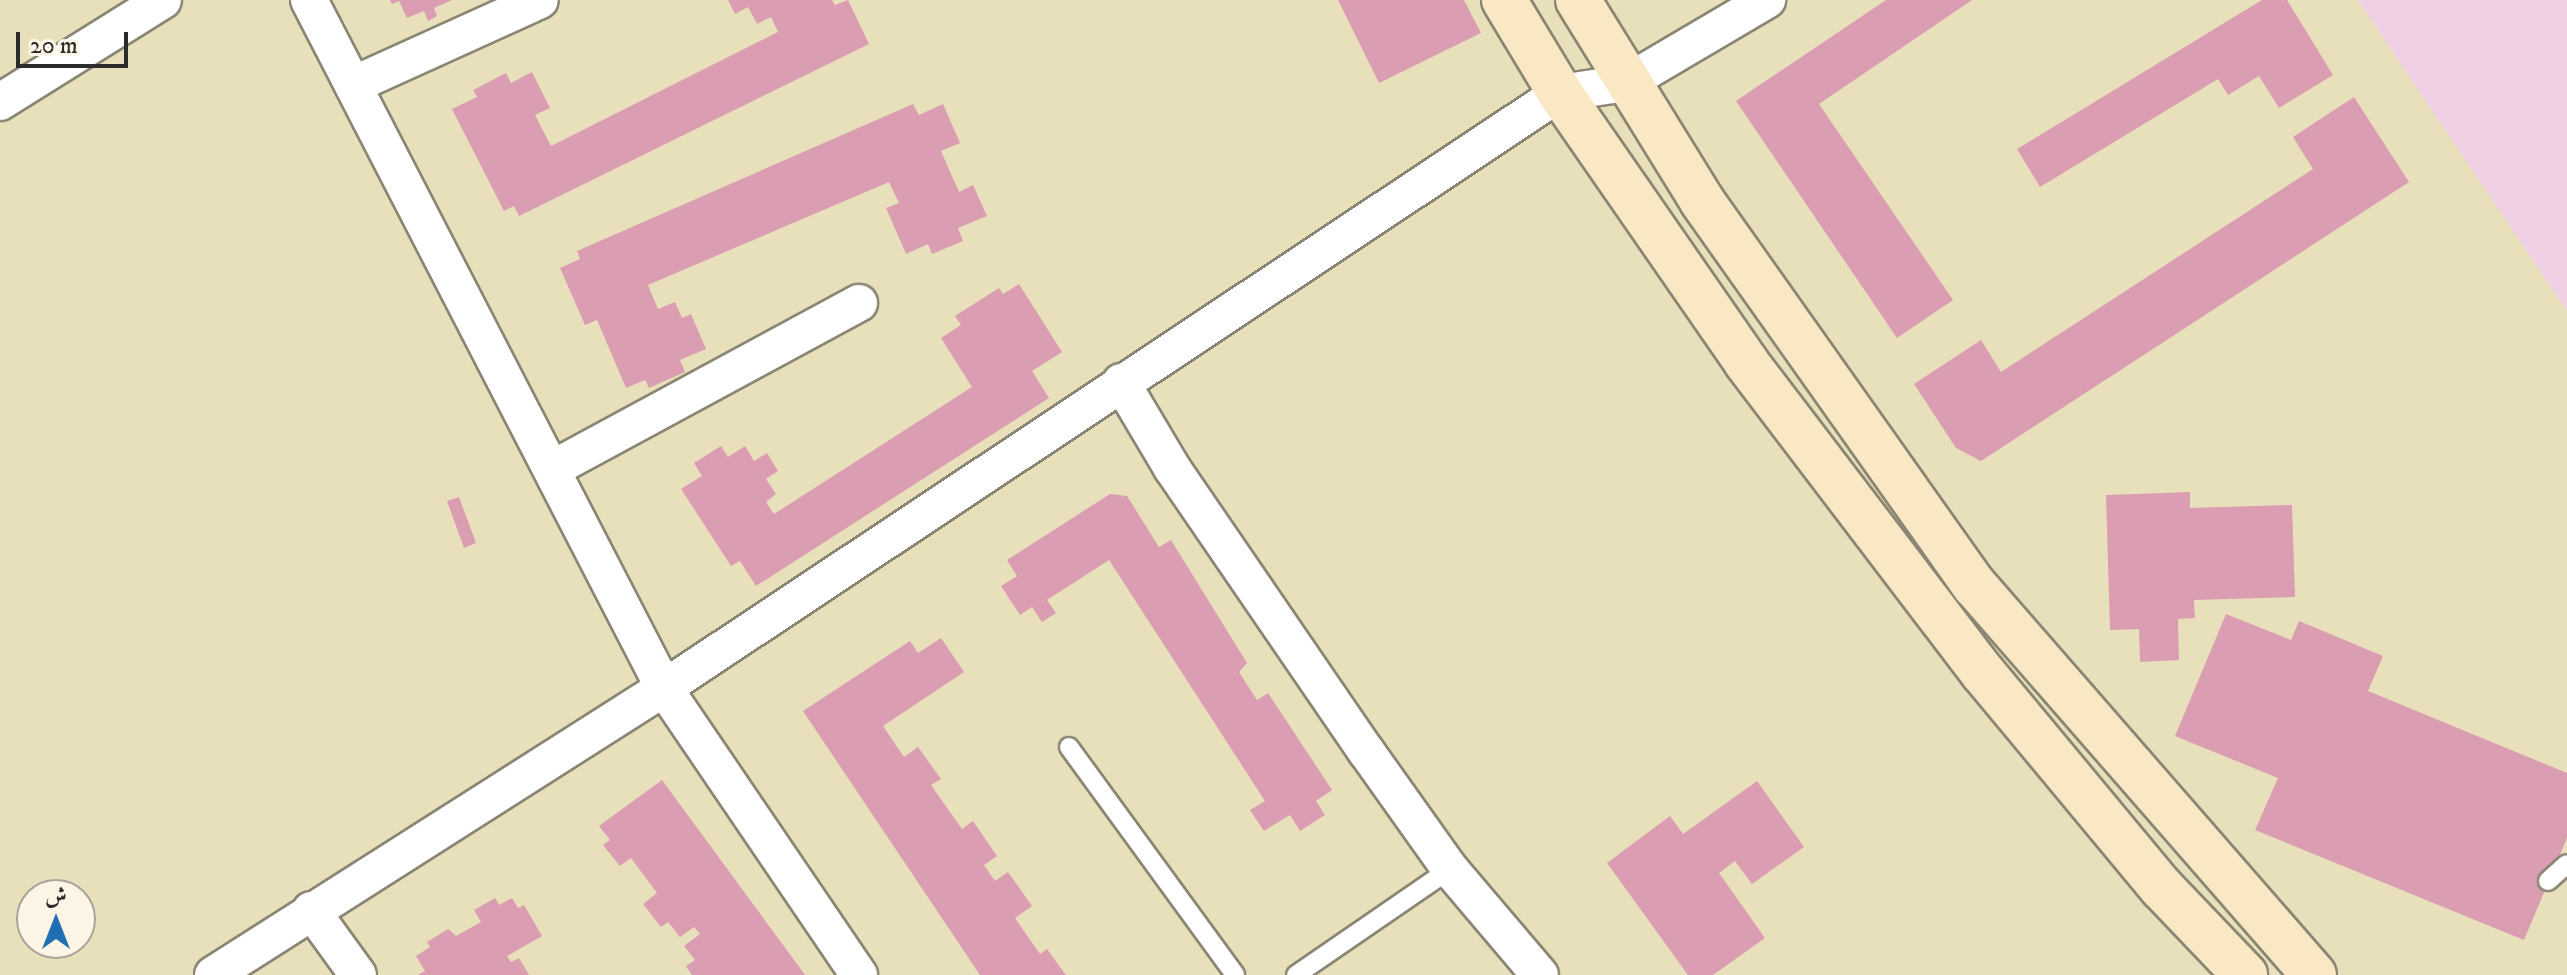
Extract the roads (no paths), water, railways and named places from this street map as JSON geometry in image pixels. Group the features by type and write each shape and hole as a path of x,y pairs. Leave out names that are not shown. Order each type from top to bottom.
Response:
{"main road":[{"path":"1504,0 1560,93 1746,362 1984,674 2161,887 2245,975"},
{"path":"1578,0 1626,83 1702,201 1975,586 2314,975"}],"street":[{"path":"0,102 163,0"},
{"path":"309,0 664,688 859,975"},
{"path":"353,85 540,0"},
{"path":"213,975 664,688 1560,93 1626,83 1767,0"},
{"path":"552,469 859,303"},
{"path":"1121,382 1172,468 1256,593 1450,869 1540,975"},
{"path":"311,910 358,975"}],"lane":[{"path":"1069,747 1235,975"},
{"path":"2548,881 2567,864"},
{"path":"1296,975 1450,869"}]}
